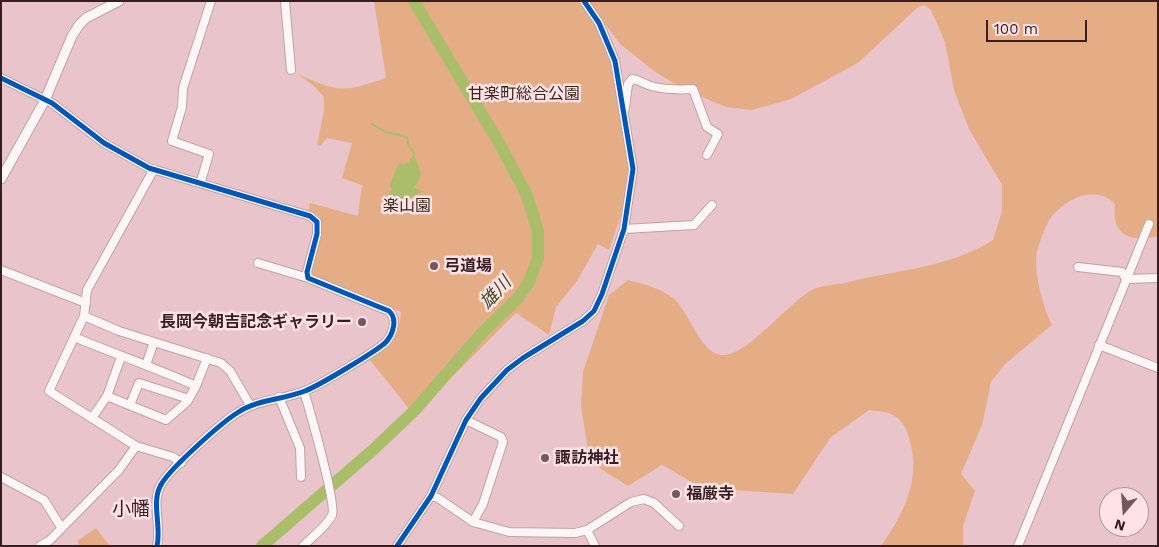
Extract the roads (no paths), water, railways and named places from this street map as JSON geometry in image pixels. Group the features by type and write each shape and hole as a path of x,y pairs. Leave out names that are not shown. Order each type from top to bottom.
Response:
{"main road":[{"path":"1,179 45,100 72,36 79,25 86,18 119,1"}],"street":[{"path":"200,181 209,154 172,141 182,107 184,88 211,1"},
{"path":"285,1 291,70"},
{"path":"397,546 431,496 466,420 481,398 507,370 523,358 575,328 594,311 602,294 624,229 633,168 615,60 599,23 584,1"},
{"path":"1,78 60,108 104,143 154,169 200,181 315,219 318,229 307,272 308,278"},
{"path":"624,114 628,84 632,80 675,91 693,89 707,127 718,134 707,155"},
{"path":"154,169 87,290 84,316 49,391 136,446 173,457 181,463"},
{"path":"624,229 694,225 712,205"},
{"path":"1018,546 1098,345 1149,224"},
{"path":"157,546 159,530 156,509 162,483 228,420 250,405 304,391 382,345 391,334 394,323 389,311 308,278 258,263"},
{"path":"1078,267 1122,272 1126,279"},
{"path":"1,270 86,303"},
{"path":"1126,279 1158,278"},
{"path":"84,316 154,342 221,363 230,370 250,405"},
{"path":"74,337 196,386"},
{"path":"146,365 154,342"},
{"path":"1098,345 1158,368"},
{"path":"92,418 107,396 120,357"},
{"path":"107,396 166,420 189,399 207,358"},
{"path":"130,405 139,383 189,399"},
{"path":"303,546 331,517 334,507 325,472 322,450 304,391"},
{"path":"279,397 300,448 301,477"},
{"path":"466,420 501,437 503,442 483,504 473,522"},
{"path":"40,546 50,540 119,470 136,446"},
{"path":"1,476 44,500 61,527"},
{"path":"431,496 438,498 473,522 509,532 575,533 588,530 631,502 644,499 654,503 679,526"},
{"path":"588,530 596,546"}],"waterway":[{"name":"雄川","path":"262,546 374,449 415,410 482,333 517,299 528,284 538,258 538,232 527,195 498,141 414,1"},
{"path":"372,124 385,132 407,137 408,144 414,153"}],"place":[{"name":"弓道場","path":"434,266"},
{"name":"長岡今朝吉記念ギャラリー","path":"362,322"},
{"name":"諏訪神社","path":"545,458"},
{"name":"福厳寺","path":"676,494"}],"district":[{"name":"小幡","path":"131,509"}],"park label":[{"name":"甘楽町総合公園","path":"524,94"},
{"name":"楽山園","path":"407,206"}]}
